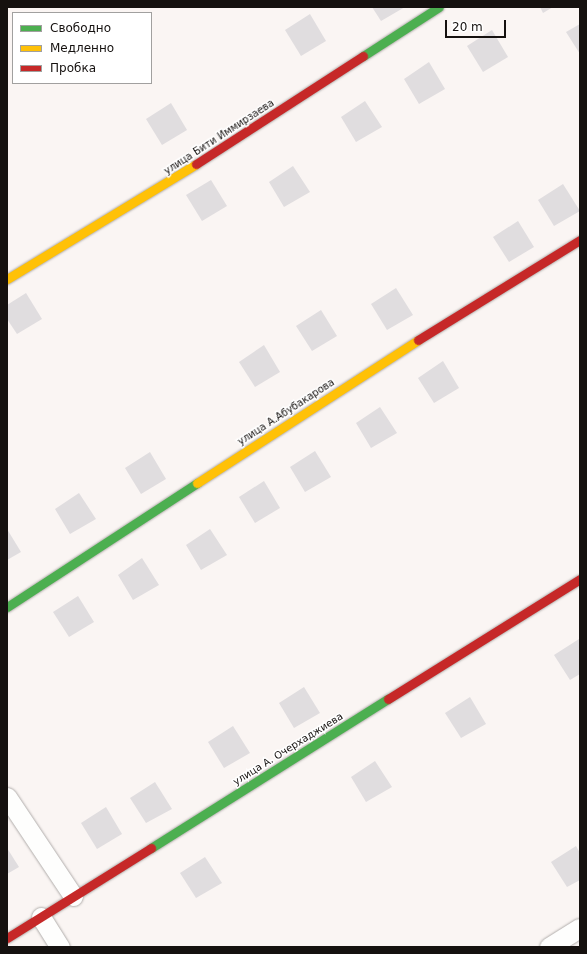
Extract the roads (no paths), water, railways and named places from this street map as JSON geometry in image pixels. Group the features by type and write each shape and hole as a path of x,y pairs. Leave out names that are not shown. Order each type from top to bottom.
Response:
{"street":[{"name":"улица Бити Иммирзаева","path":"7,279 164,185 439,7"},
{"name":"улица А.Абубакарова","path":"7,607 467,308 580,240"},
{"name":"улица А. Очерхаджиева","path":"7,938 580,579"},
{"path":"7,797 73,896"},
{"path":"41,918 60,947"},
{"path":"549,947 580,928"}]}
